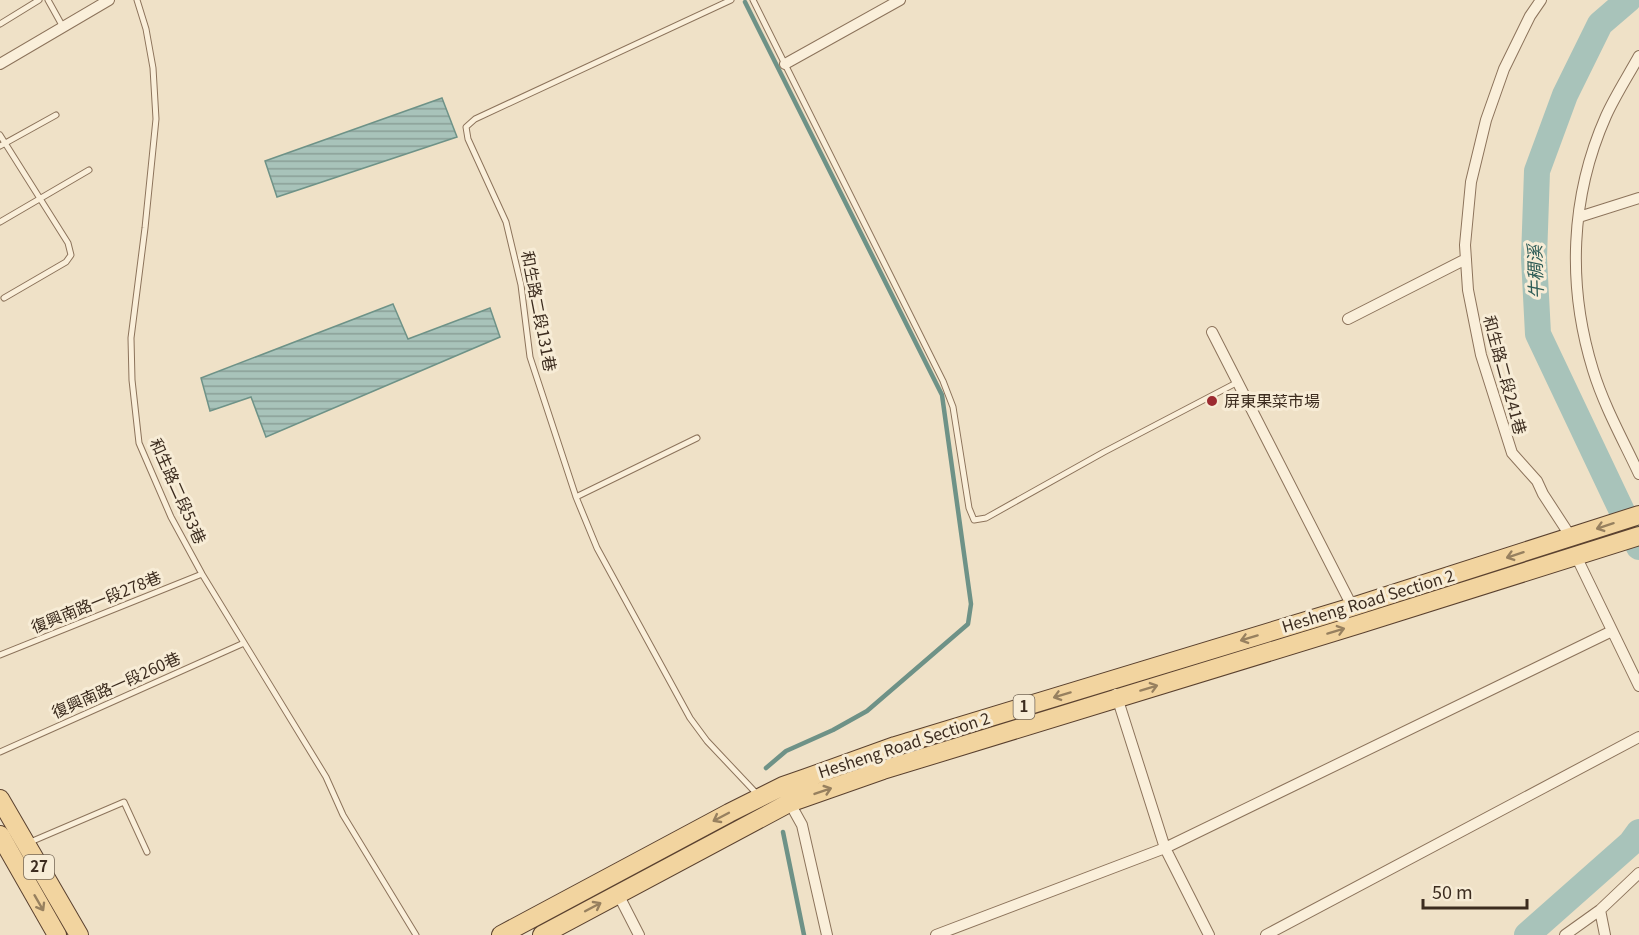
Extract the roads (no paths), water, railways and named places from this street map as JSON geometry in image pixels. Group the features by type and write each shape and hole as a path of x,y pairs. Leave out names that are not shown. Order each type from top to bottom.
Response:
{"main road":[{"name":"1","path":"1571,537 1639,515"},
{"name":"Hesheng Road Section 2","path":"786,795 883,770 1639,536"},
{"name":"Hesheng Road Section 2","path":"501,935 764,805 895,746 1352,607 1571,537"},
{"name":"27","path":"0,799 27,844 73,933"},
{"name":"Hesheng Road Section 2","path":"542,935 618,894 764,805"},
{"name":"27","path":"0,835 57,935"}],"street":[{"path":"0,64 109,0"},
{"path":"785,64 900,0"},
{"name":"和生路二段241巷","path":"1541,0 1530,16 1504,69 1485,120 1471,182 1465,245 1468,290 1480,355 1512,453 1537,481 1571,537"},
{"path":"1639,56 1606,115 1584,176 1575,245 1576,294 1582,332 1594,372 1639,474"},
{"path":"1579,217 1639,198"},
{"path":"1348,319 1466,259"},
{"path":"1212,332 1360,624"},
{"path":"1580,555 1612,631 1639,686"},
{"path":"936,935 1165,848 1612,631"},
{"path":"1111,680 1165,848 1209,935"},
{"path":"1266,935 1639,737"},
{"path":"786,795 802,825 827,935"},
{"path":"1565,935 1600,910 1639,873"},
{"path":"618,894 639,935"},
{"path":"1600,910 1605,935"}],"lane":[{"path":"0,24 39,0"},
{"path":"48,0 63,27"},
{"name":"和生路二段53巷","path":"136,0 146,29 153,68 156,119 131,338 133,390 140,443 171,518 202,574 326,777 343,815 416,935"},
{"name":"和生路二段131巷","path":"731,0 475,119 466,127 468,139 506,222 521,285 530,357 576,497 597,548 690,718 707,741 736,770 764,805"},
{"path":"753,0 943,381 953,407 969,508 974,520 986,518 1104,452 1238,382"},
{"path":"3,145 56,115"},
{"path":"0,135 3,145 68,243 71,255 66,262 4,298"},
{"path":"0,222 88,170"},
{"path":"576,497 697,438"},
{"name":"復興南路一段278巷","path":"0,655 202,574"},
{"name":"復興南路一段260巷","path":"0,752 244,643"},
{"path":"27,844 124,802 147,852"}],"water":[{"path":"442,98 457,137 277,197 265,161"},
{"path":"393,304 408,339 490,308 500,337 266,437 251,397 210,411 201,378"}],"waterway":[{"name":"牛稠溪","path":"1628,0 1600,24 1565,95 1537,171 1534,258 1538,334 1639,547"},
{"path":"745,2 942,395 971,604 968,624 867,711 833,730 786,751 766,768"},
{"path":"783,832 804,935"},
{"path":"1527,935 1631,843 1639,832"}],"place":[{"name":"屏東果菜市場","path":"1212,401"}]}
